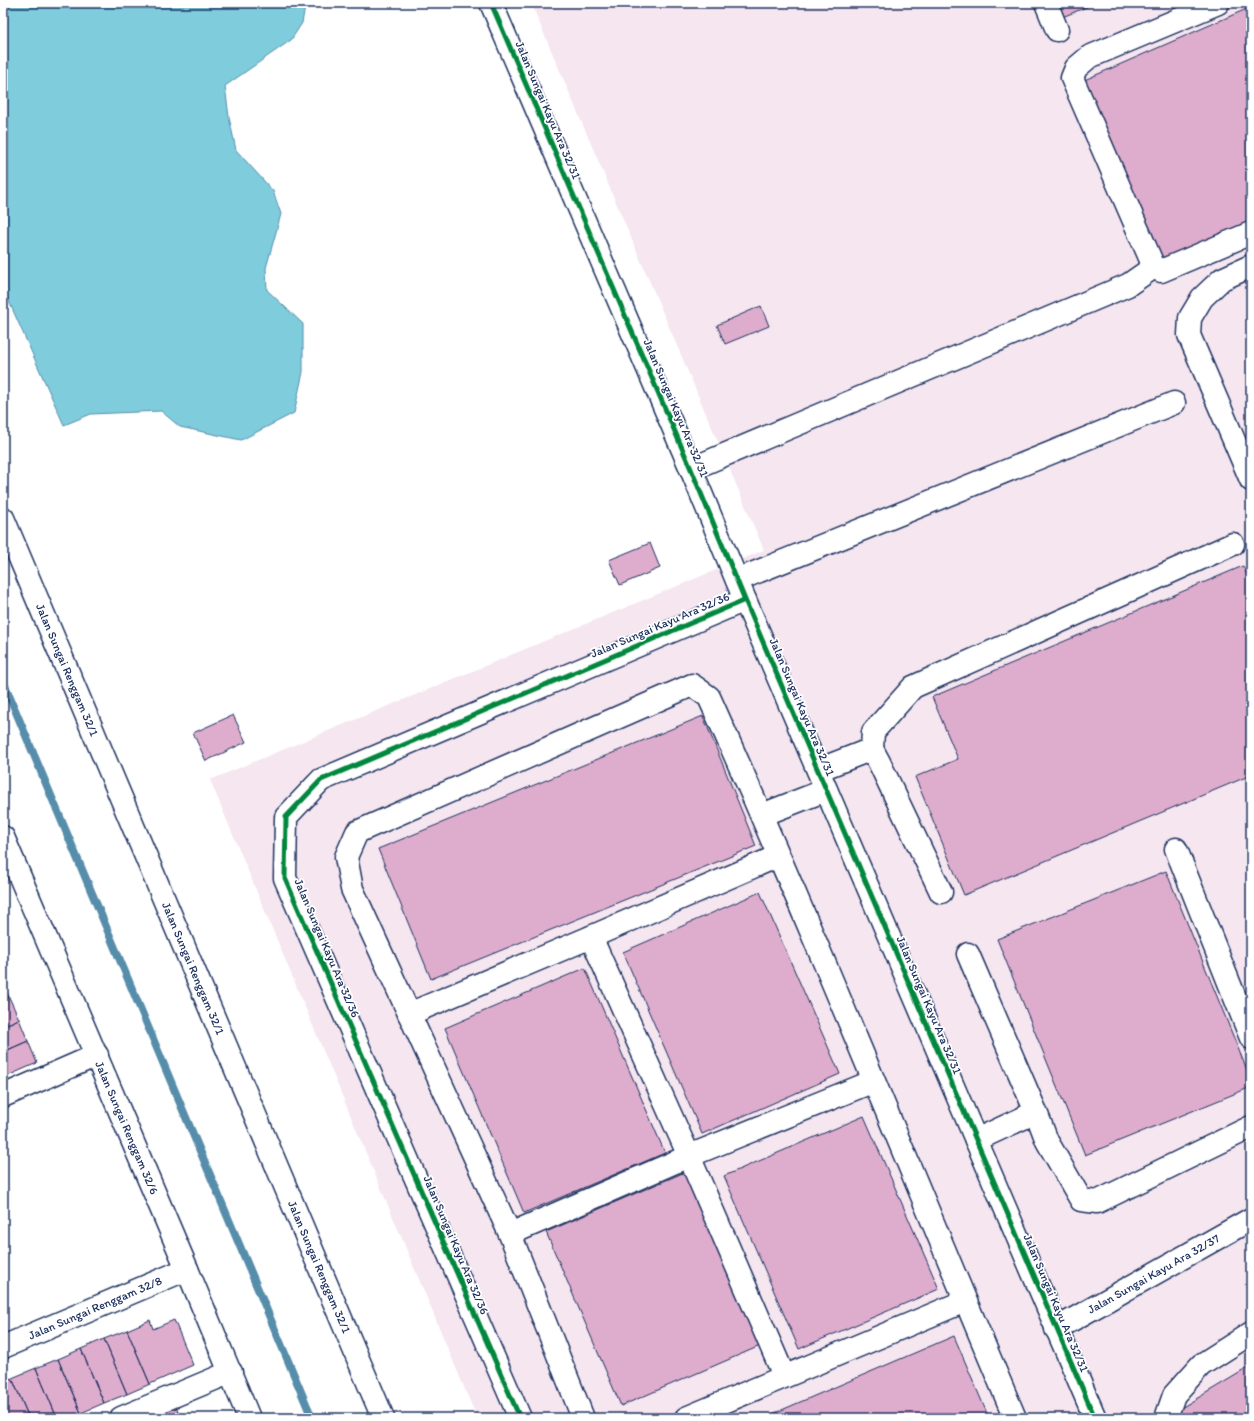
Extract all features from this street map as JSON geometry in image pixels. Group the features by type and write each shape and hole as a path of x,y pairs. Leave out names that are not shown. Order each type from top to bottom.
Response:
{"street":[{"name":"Jalan Sungai Kayu Ara 32/31","path":"491,3 1095,1418"},
{"path":"1046,3 1057,30"},
{"path":"1218,3 1089,57 1076,68 1072,78 1154,267 1161,271 1251,232"},
{"path":"1251,266 1222,279 1202,298 1190,318 1189,335 1251,480"},
{"path":"691,469 1128,285 1154,267"},
{"path":"737,580 1174,403"},
{"name":"Jalan Sungai Renggam 32/1","path":"3,518 383,1418"},
{"path":"941,892 872,749 873,732 912,687 1233,544"},
{"name":"Jalan Sungai Kayu Ara 32/36","path":"520,1418 285,878 286,817 321,780 745,600"},
{"path":"583,1418 510,1234 352,889 346,857 356,832 692,685 709,697 762,815 1015,1418"},
{"path":"818,770 872,749"},
{"path":"762,815 826,790"},
{"name":"Jalan Sungai Renggam 32/6","path":"3,837 97,1055 249,1418"},
{"path":"1176,849 1251,1038"},
{"path":"409,1014 778,856"},
{"path":"591,937 689,1156 784,1376"},
{"path":"968,954 1047,1141 1081,1200 1097,1202 1251,1127"},
{"path":"3,1096 97,1055"},
{"path":"510,1234 689,1156 874,1081"},
{"path":"976,1140 1036,1112"},
{"name":"Jalan Sungai Kayu Ara 32/37","path":"1056,1328 1251,1219"},
{"name":"Jalan Sungai Renggam 32/8","path":"3,1347 187,1268"},
{"path":"686,1418 965,1301"},
{"path":"1166,1418 1174,1395 1201,1365 1251,1333"},
{"path":"121,1418 231,1372"}],"shaded area":[{"path":"531,3 1251,3 1251,1418 477,1418 210,780 764,550"}],"water":[{"path":"3,3 304,3 305,7 302,23 291,40 225,86 229,117 236,150 273,191 281,214 266,268 267,290 303,324 303,372 294,413 241,440 180,427 161,411 91,414 64,425 3,288"}],"building":[{"path":"1054,3 1096,3 1060,18"},
{"path":"1251,7 1251,223 1159,263 1080,82"},
{"path":"761,306 769,326 725,344 717,325"},
{"path":"650,543 660,568 620,585 609,560"},
{"path":"1243,566 1251,585 1251,775 964,895 915,777 958,759 932,697"},
{"path":"233,715 246,742 206,761 193,733"},
{"path":"703,716 756,846 431,979 378,849"},
{"path":"1166,871 1251,1080 1251,1087 1085,1155 997,939"},
{"path":"760,892 840,1074 702,1134 623,952"},
{"path":"585,968 665,1153 524,1213 445,1028"},
{"path":"3,982 9,997 3,1000"},
{"path":"9,997 19,1019 3,1026 3,1000"},
{"path":"19,1019 28,1041 3,1052 3,1026"},
{"path":"28,1041 37,1063 3,1078 3,1052"},
{"path":"864,1116 939,1289 799,1349 724,1176"},
{"path":"685,1172 760,1346 621,1406 546,1232"},
{"path":"150,1320 153,1329 174,1320 193,1365 150,1384 127,1330"},
{"path":"127,1330 150,1384 127,1394 104,1339"},
{"path":"954,1336 989,1418 763,1418"},
{"path":"104,1339 127,1394 104,1403 81,1349"},
{"path":"81,1349 104,1403 81,1413 58,1359"},
{"path":"58,1359 81,1413 70,1418 57,1418 36,1368"},
{"path":"1251,1366 1251,1418 1173,1418 1171,1414"},
{"path":"36,1368 57,1418 29,1418 12,1378"},
{"path":"12,1378 29,1418 3,1418 3,1382"},
{"path":"175,1404 181,1418 154,1418 152,1414"}],"waterway":[{"path":"3,681 312,1418"}],"cycle path":[{"path":"491,3 1095,1418"},
{"path":"520,1418 285,878 286,817 321,780 745,600"}]}
